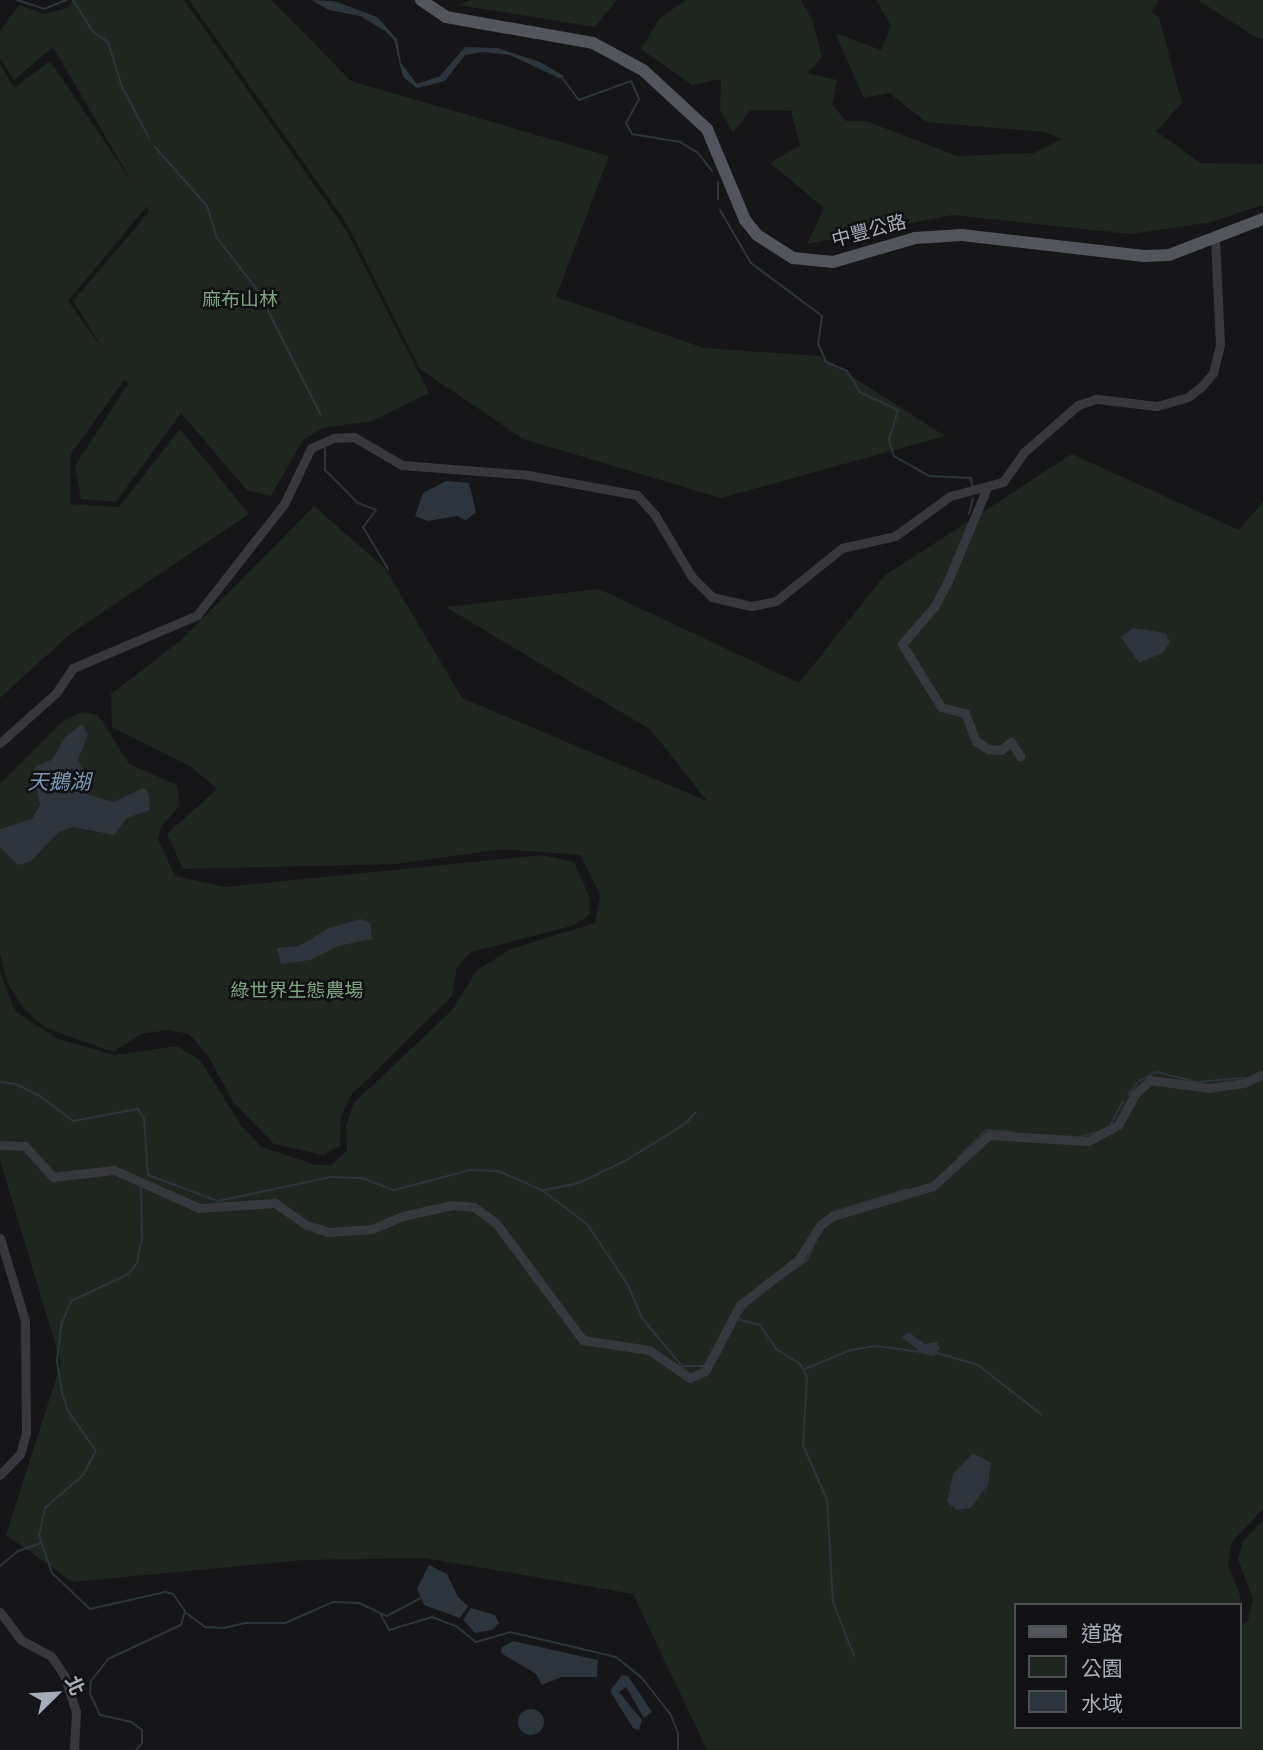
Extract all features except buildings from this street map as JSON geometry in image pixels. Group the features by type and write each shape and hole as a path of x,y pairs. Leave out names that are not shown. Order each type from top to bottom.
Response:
{"main road":[{"name":"中豐公路","path":"421,0 446,17 469,23 593,43 643,70 707,129 746,220 757,235 793,258 833,262 915,238 962,235 1144,256 1169,255 1263,219"}],"street":[{"path":"0,743 56,693 73,668 197,615 284,504 308,452 333,438 354,437 402,465 528,475 637,495 655,515 692,577 712,597 738,605 776,601 842,548 895,536 941,501 986,490 1003,482 1023,453 1078,405 1097,399 1157,406 1188,397 1201,387 1213,373 1220,344 1216,238"},
{"path":"986,490 948,581 934,607 902,644 941,707 965,712 976,741 988,749 1001,750 1010,742 1020,756"},
{"path":"0,1145 25,1146 53,1177 98,1168 214,1210 275,1203 307,1225 329,1232 372,1229 414,1213 452,1205 474,1207 496,1223 583,1340 649,1350 690,1378 705,1371 740,1305 799,1259 820,1225 833,1216 933,1186 989,1135 1071,1142 1096,1137 1118,1125 1135,1094 1150,1080 1209,1087 1244,1083 1263,1074"},
{"path":"0,1238 25,1321 26,1433 20,1454 0,1475"},
{"path":"0,1612 21,1640 51,1656 64,1675 76,1711 74,1750"}],"green space":[{"name":"麻布山林","path":"72,0 184,0 346,230 429,393 373,421 322,428 303,440 271,496 247,490 181,413 116,502 81,499 75,466 128,384 125,379 70,455 70,504 119,507 180,429 249,514 69,635 0,698 0,64 14,88 50,61 132,182 53,47 14,80 0,58 0,31 19,5 44,14 70,7","holes":["147,206 149,212 73,301 105,352 68,301"]},
{"path":"189,0 271,0 351,81 609,156 556,297 704,348 820,356 945,436 721,498 523,439 420,369 347,224"},
{"path":"470,0 617,0 595,27 458,5"},
{"path":"686,0 801,0 813,22 822,57 807,73 837,80 832,105 846,121 866,121 957,156 1034,153 1062,139 1045,132 926,122 889,93 864,98 835,33 881,50 891,26 876,0 1159,0 1152,12 1159,18 1182,103 1156,131 1200,163 1263,164 1263,205 1212,222 1130,234 952,215 807,244 824,208 770,163 800,145 791,111 750,110 733,133 720,110 721,79 692,85 641,49 660,18"},
{"path":"1198,0 1263,0 1263,39 1255,37"},
{"path":"1072,454 1239,530 1263,502 1263,1509 1232,1542 1228,1566 1241,1603 1014,1603 1014,1729 1242,1729 1242,1625 1248,1621 1253,1599 1238,1559 1243,1541 1263,1520 1263,1750 707,1750 633,1594 425,1558 304,1560 73,1582 6,1535 61,1363 0,1160 0,972 15,1011 58,1039 115,1055 177,1046 200,1060 241,1125 262,1147 316,1165 331,1165 347,1151 346,1126 354,1103 452,1010 477,970 511,949 595,923 600,895 580,855 503,849 396,864 183,869 167,834 217,789 190,766 112,727 111,694 181,640 314,506 385,568 462,698 707,801 651,730 446,607 599,589 799,683 884,576"},
{"name":"綠世界生態農場","path":"82,712 98,715 129,764 177,785 180,805 161,827 158,839 175,876 225,887 542,855 574,862 589,896 590,914 575,925 471,952 457,967 452,996 351,1095 341,1116 340,1146 323,1155 274,1144 234,1103 208,1056 189,1034 168,1030 141,1034 113,1052 46,1028 23,1008 7,982 0,953 0,784 64,720"}],"water":[{"path":"311,0 334,1 377,17 397,39 401,63 417,84 440,76 465,47 497,48 540,62 564,76 561,79 510,55 482,52 465,55 445,81 417,88 403,77 394,40 385,31 360,16 329,10"},
{"path":"446,481 469,483 476,512 466,520 457,516 428,521 415,516 423,493"},
{"path":"1133,628 1166,633 1170,642 1163,653 1139,663 1121,637"},
{"name":"天鵝湖","path":"82,724 88,734 78,760 85,773 83,793 113,802 144,788 149,794 150,810 127,818 114,835 73,827 59,832 30,862 18,865 0,847 0,829 32,819 40,805 33,775 35,767 53,759 65,737"},
{"path":"361,919 370,923 372,939 338,946 310,960 281,964 277,948 299,946 329,928"},
{"path":"909,1332 925,1344 937,1342 940,1348 934,1356 921,1353 902,1337"},
{"path":"973,1453 991,1463 988,1485 971,1508 957,1510 947,1502 953,1474"},
{"path":"429,1565 447,1574 458,1597 468,1606 460,1618 424,1605 417,1589"},
{"path":"471,1608 495,1615 499,1623 492,1630 475,1633 463,1620"},
{"path":"513,1641 598,1660 597,1677 562,1677 542,1685 536,1674 501,1653 502,1647"},
{"path":"622,1675 628,1676 652,1712 644,1718 626,1687 619,1692 642,1720 639,1730 633,1728 610,1691"},
{"path":"531,1709 540,1713 544,1722 540,1731 531,1735 522,1731 518,1722 522,1713"}],"waterway":[{"path":"17,0 44,9 66,0"},
{"path":"73,0 92,31 108,42 122,87 149,138"},
{"path":"563,79 579,100 631,81 639,99 626,123 632,134 680,142 698,153 712,171"},
{"path":"155,147 207,206 217,238 258,291 321,415"},
{"path":"718,182 718,199"},
{"path":"720,210 751,263 822,316 818,343 826,362 847,371 861,393 898,410 889,440 894,456 929,476 971,478 972,486"},
{"path":"325,445 325,470 358,503 376,510 363,527 388,569"},
{"path":"969,514 973,498"},
{"path":"1128,1095 1139,1081 1157,1072 1197,1082 1244,1078"},
{"path":"0,1082 16,1084 40,1096 73,1121 138,1109 144,1119 148,1174"},
{"path":"1111,1124 1123,1101"},
{"path":"544,1190 576,1184 625,1161 685,1124 696,1112"},
{"path":"958,1158 986,1130 1014,1132"},
{"path":"1082,1136 1097,1132"},
{"path":"148,1175 218,1201 331,1177 362,1178 394,1190 470,1170 498,1171 542,1190 587,1224 628,1285 642,1318 682,1366 703,1366"},
{"path":"136,1750 142,1743 142,1730 131,1722 100,1715 90,1694 91,1681 108,1659 181,1625 185,1611 173,1594 165,1592 90,1609 52,1573 39,1536 45,1508 83,1475 96,1451 68,1411 62,1393 57,1360 61,1325 71,1301 129,1274 137,1263 142,1238 141,1184"},
{"path":"830,1213 907,1189"},
{"path":"778,1281 807,1260 819,1234"},
{"path":"741,1313 748,1304"},
{"path":"737,1319 760,1325 776,1349 800,1364 807,1377 803,1445 827,1500 833,1602 854,1656"},
{"path":"717,1359 736,1321"},
{"path":"805,1369 851,1350 876,1346 921,1352"},
{"path":"937,1353 978,1365 1042,1415"},
{"path":"0,1566 18,1551 41,1543"},
{"path":"186,1613 205,1627 224,1628 245,1623 285,1623 333,1602 359,1603 387,1616 421,1598"},
{"path":"381,1615 389,1630 432,1617 456,1626 476,1642 510,1632 616,1657 641,1677 671,1715 678,1733 678,1750"}]}
